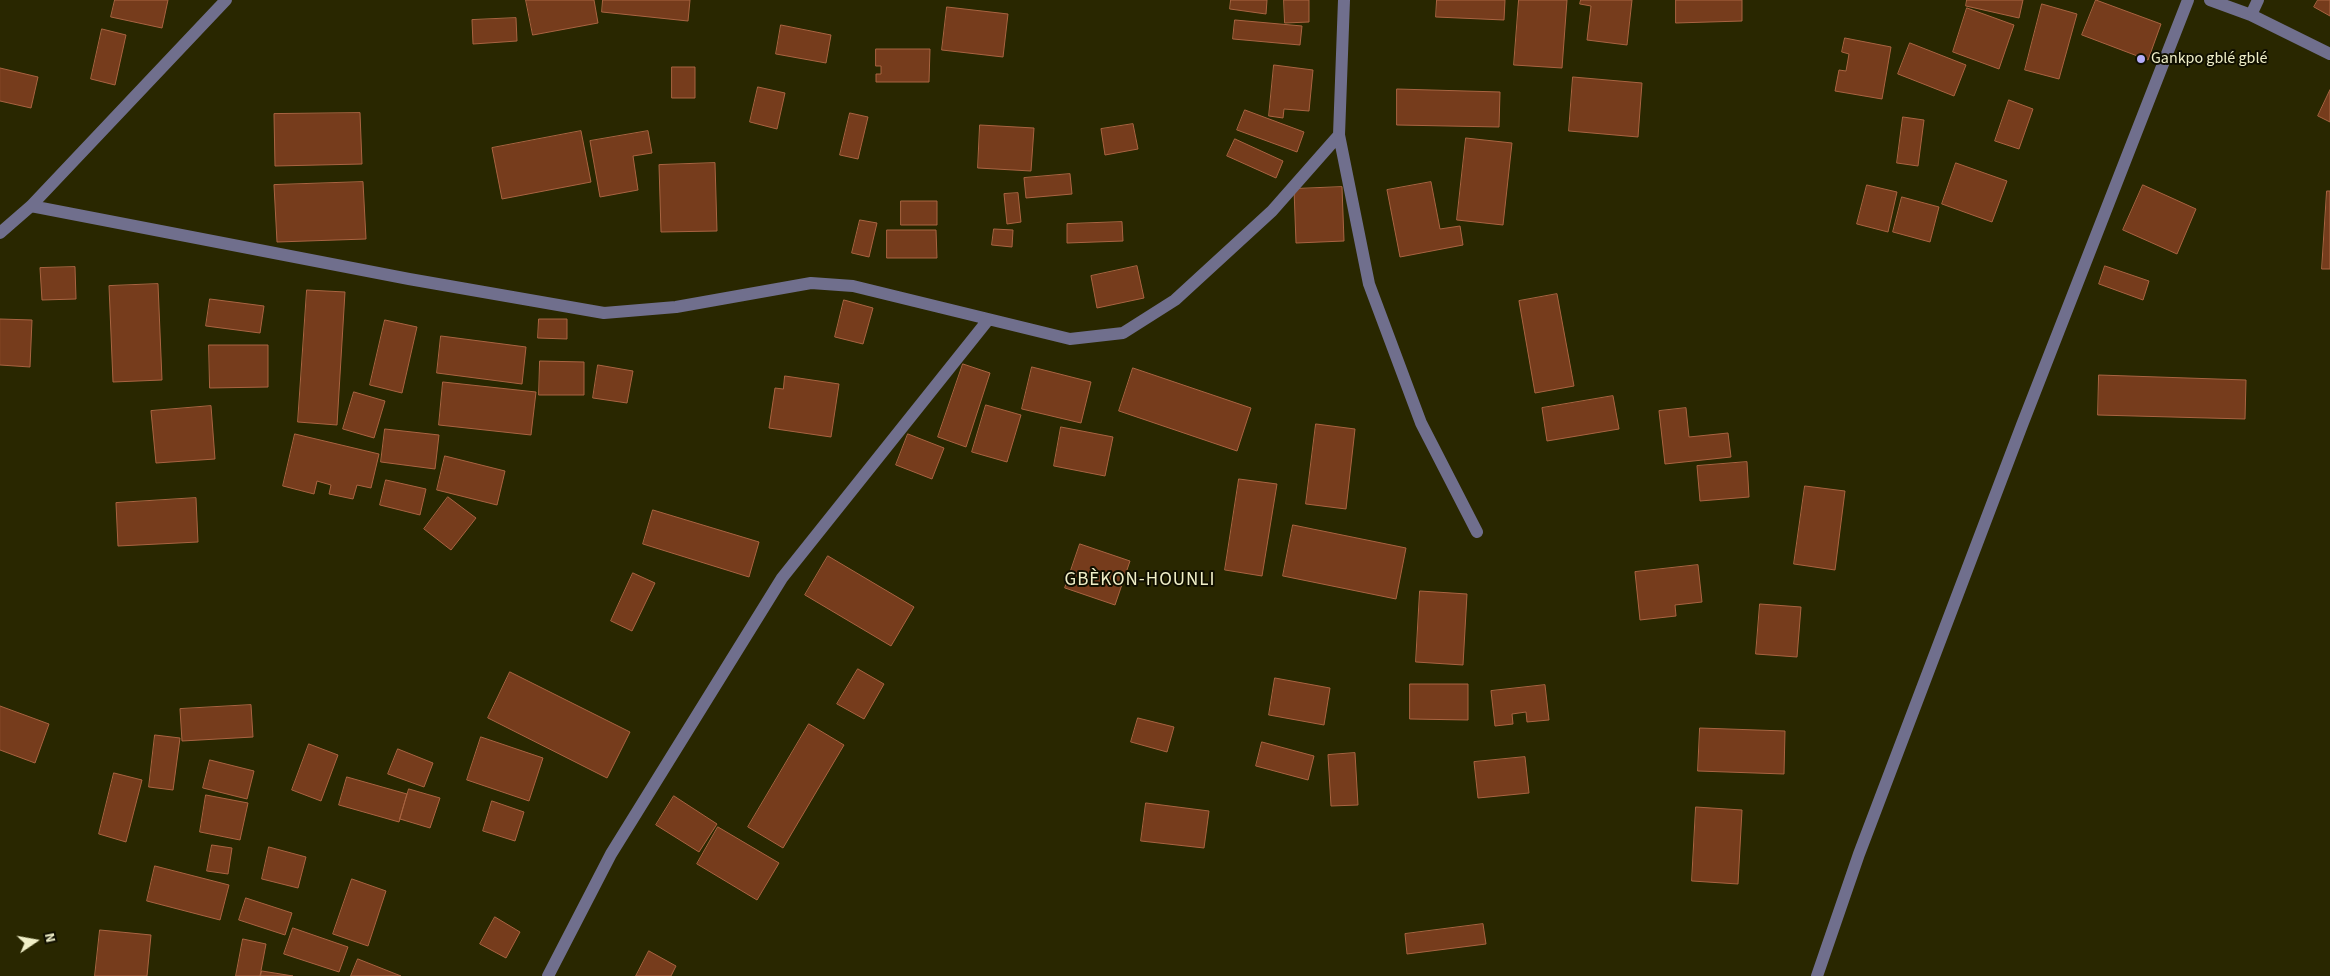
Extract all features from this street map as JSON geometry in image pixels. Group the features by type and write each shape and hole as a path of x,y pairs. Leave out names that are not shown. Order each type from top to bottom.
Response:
{"street":[{"path":"0,233 31,206 226,0"},
{"path":"1344,0 1339,135 1369,284 1422,423 1478,532"},
{"path":"1817,976 1862,845 2022,425 2188,0"},
{"path":"2210,0 2251,14 2330,54"},
{"path":"2251,14 2258,0"},
{"path":"31,206 409,279 604,313 676,307 811,283 852,286 1070,339 1122,333 1175,300 1272,211 1339,135"},
{"path":"548,976 611,854 782,578 988,320"}],"building":[{"path":"115,0 168,0 162,28 111,17"},
{"path":"526,0 594,0 598,23 533,35"},
{"path":"603,0 690,0 688,21 602,12"},
{"path":"1231,0 1267,0 1266,14 1230,9"},
{"path":"1284,0 1309,0 1309,22 1285,23"},
{"path":"1437,0 1505,0 1504,20 1436,17"},
{"path":"1519,0 1567,0 1562,68 1514,65"},
{"path":"1581,0 1632,0 1627,45 1587,40 1591,6 1580,4"},
{"path":"1676,0 1742,0 1742,21 1676,23"},
{"path":"1967,0 2023,0 2019,18 1966,6"},
{"path":"2096,0 2161,24 2148,60 2082,35"},
{"path":"2318,0 2330,0 2330,16 2314,7"},
{"path":"2042,4 2077,14 2059,79 2025,70"},
{"path":"947,7 1008,14 1003,57 942,50"},
{"path":"1967,8 2014,25 1999,69 1953,52"},
{"path":"516,18 517,41 473,44 472,20"},
{"path":"1235,20 1302,26 1300,45 1233,39"},
{"path":"781,25 831,35 826,63 776,54"},
{"path":"102,29 126,35 115,85 91,79"},
{"path":"1845,38 1891,47 1882,99 1835,91 1839,70 1846,71 1849,54 1842,52"},
{"path":"1910,43 1966,65 1954,96 1898,74"},
{"path":"876,49 930,49 929,82 876,82 876,74 881,74 881,66 876,66"},
{"path":"1274,65 1313,70 1309,111 1284,109 1283,118 1269,116"},
{"path":"672,67 695,67 695,98 672,98"},
{"path":"0,68 38,77 31,108 0,101"},
{"path":"1573,77 1642,83 1638,137 1569,131"},
{"path":"758,87 785,93 777,129 750,122"},
{"path":"1397,89 1500,92 1499,127 1397,125"},
{"path":"2330,90 2330,122 2318,116"},
{"path":"2009,100 2033,109 2019,149 1995,141"},
{"path":"1245,110 1304,132 1297,152 1237,130"},
{"path":"360,113 362,164 275,166 274,114"},
{"path":"850,113 868,117 858,159 840,155"},
{"path":"1903,117 1924,120 1918,166 1897,163"},
{"path":"1133,124 1138,149 1105,155 1101,129"},
{"path":"980,125 1034,128 1031,171 978,168"},
{"path":"581,131 591,182 502,199 492,148"},
{"path":"648,131 652,153 633,156 638,190 600,197 590,141"},
{"path":"1466,138 1512,143 1503,225 1457,220"},
{"path":"1235,139 1283,161 1276,178 1227,156"},
{"path":"715,163 717,231 661,232 659,165"},
{"path":"1956,163 2007,181 1992,222 1942,204"},
{"path":"1070,174 1072,194 1026,198 1024,178"},
{"path":"363,182 366,239 277,242 274,185"},
{"path":"1431,182 1440,229 1460,226 1463,245 1400,257 1387,190"},
{"path":"1867,185 1897,192 1888,232 1857,224"},
{"path":"2143,185 2196,209 2177,254 2123,230"},
{"path":"1342,187 1344,241 1296,243 1294,189"},
{"path":"2327,191 2330,191 2330,269 2322,269"},
{"path":"1018,193 1021,222 1007,224 1004,194"},
{"path":"1902,197 1939,207 1930,242 1893,232"},
{"path":"901,201 937,201 937,225 901,225"},
{"path":"860,220 877,223 869,257 852,253"},
{"path":"1122,222 1123,241 1067,243 1067,224"},
{"path":"994,229 1013,230 1012,247 992,245"},
{"path":"887,230 936,230 937,258 887,258"},
{"path":"1137,266 1144,298 1097,308 1091,276"},
{"path":"2105,266 2149,281 2143,300 2099,284"},
{"path":"75,267 76,299 42,300 40,268"},
{"path":"158,284 162,380 113,382 109,286"},
{"path":"307,290 345,292 337,425 298,422"},
{"path":"1557,294 1574,386 1535,393 1519,301"},
{"path":"210,299 264,306 260,333 206,326"},
{"path":"844,300 873,308 863,344 835,337"},
{"path":"0,319 32,320 30,367 0,365"},
{"path":"539,319 567,319 567,339 538,338"},
{"path":"385,320 417,327 402,393 370,385"},
{"path":"441,336 526,347 522,384 437,373"},
{"path":"209,345 268,345 268,387 210,388"},
{"path":"540,361 584,362 584,395 539,395"},
{"path":"963,364 990,373 966,447 938,437"},
{"path":"598,365 633,371 627,403 593,398"},
{"path":"1032,367 1091,382 1081,423 1022,409"},
{"path":"1133,368 1251,408 1237,451 1119,411"},
{"path":"2099,375 2246,380 2245,419 2098,415"},
{"path":"785,376 839,384 831,437 769,428 775,388 783,389"},
{"path":"443,382 536,392 531,435 439,425"},
{"path":"354,392 385,401 374,438 343,429"},
{"path":"1613,396 1619,429 1547,441 1542,408"},
{"path":"986,405 1021,415 1007,462 972,452"},
{"path":"211,406 215,459 156,463 151,411"},
{"path":"1686,408 1689,437 1728,433 1731,457 1665,464 1659,411"},
{"path":"1316,424 1355,429 1346,509 1306,504"},
{"path":"1061,427 1113,437 1105,476 1054,466"},
{"path":"385,429 439,435 435,469 381,462"},
{"path":"295,434 379,454 371,488 357,485 353,499 329,494 331,485 317,481 314,494 283,486"},
{"path":"908,434 944,448 932,479 896,465"},
{"path":"445,456 505,471 497,505 437,490"},
{"path":"1747,462 1749,497 1700,501 1697,466"},
{"path":"1239,479 1277,484 1262,576 1225,570"},
{"path":"386,480 426,489 420,515 380,505"},
{"path":"1805,486 1845,491 1835,570 1794,564"},
{"path":"448,497 476,518 451,550 424,529"},
{"path":"196,498 198,542 118,546 116,503"},
{"path":"653,510 759,542 749,577 643,544"},
{"path":"1293,525 1406,548 1396,599 1283,576"},
{"path":"1080,544 1130,561 1115,605 1065,588"},
{"path":"828,556 914,607 891,646 805,595"},
{"path":"1698,565 1702,602 1675,605 1676,616 1640,620 1635,572"},
{"path":"633,573 655,583 632,631 611,621"},
{"path":"1420,591 1467,594 1463,665 1416,662"},
{"path":"1760,604 1801,607 1797,657 1756,654"},
{"path":"858,669 884,684 864,719 837,704"},
{"path":"510,672 630,732 607,778 488,718"},
{"path":"1275,678 1330,688 1324,725 1269,715"},
{"path":"1410,684 1468,684 1468,720 1410,719"},
{"path":"1545,685 1549,720 1527,722 1526,712 1512,714 1513,724 1495,726 1491,691"},
{"path":"251,705 253,737 182,741 180,709"},
{"path":"0,706 49,724 35,763 0,750"},
{"path":"1138,718 1174,727 1167,752 1131,742"},
{"path":"809,724 844,745 783,848 748,827"},
{"path":"1700,728 1785,731 1784,774 1698,771"},
{"path":"155,735 180,738 173,790 149,787"},
{"path":"481,737 543,758 529,801 467,780"},
{"path":"1262,742 1314,756 1308,780 1256,766"},
{"path":"309,744 338,755 321,801 292,790"},
{"path":"398,749 433,763 424,787 388,774"},
{"path":"1355,753 1358,805 1331,806 1328,755"},
{"path":"1525,757 1529,793 1478,798 1474,762"},
{"path":"210,760 254,771 247,799 203,788"},
{"path":"114,773 142,780 126,842 99,834"},
{"path":"347,777 407,794 399,822 339,805"},
{"path":"409,789 440,798 430,828 400,819"},
{"path":"206,795 248,803 240,840 200,832"},
{"path":"674,796 717,824 699,852 656,825"},
{"path":"492,801 524,812 515,841 483,831"},
{"path":"1146,803 1209,811 1204,848 1141,841"},
{"path":"1696,807 1742,810 1738,884 1692,881"},
{"path":"718,827 779,863 757,900 697,864"},
{"path":"212,845 232,848 228,874 207,871"},
{"path":"269,847 306,857 298,888 262,879"},
{"path":"155,866 229,885 220,920 147,901"},
{"path":"352,879 386,891 368,946 333,934"},
{"path":"246,898 292,913 285,935 239,920"},
{"path":"495,917 520,932 506,958 480,944"},
{"path":"1483,924 1486,944 1407,954 1405,934"},
{"path":"293,928 348,947 339,972 284,954"},
{"path":"100,930 151,935 147,976 95,976"},
{"path":"243,939 266,944 260,976 236,976"},
{"path":"649,951 676,966 671,976 636,976"},
{"path":"358,959 401,976 351,976"},
{"path":"262,971 293,976 261,976"}],"place":[{"name":"Gankpo gblé gblé","path":"2141,59"}],"district":[{"name":"GBÈKON-HOUNLI","path":"1140,581"}]}
